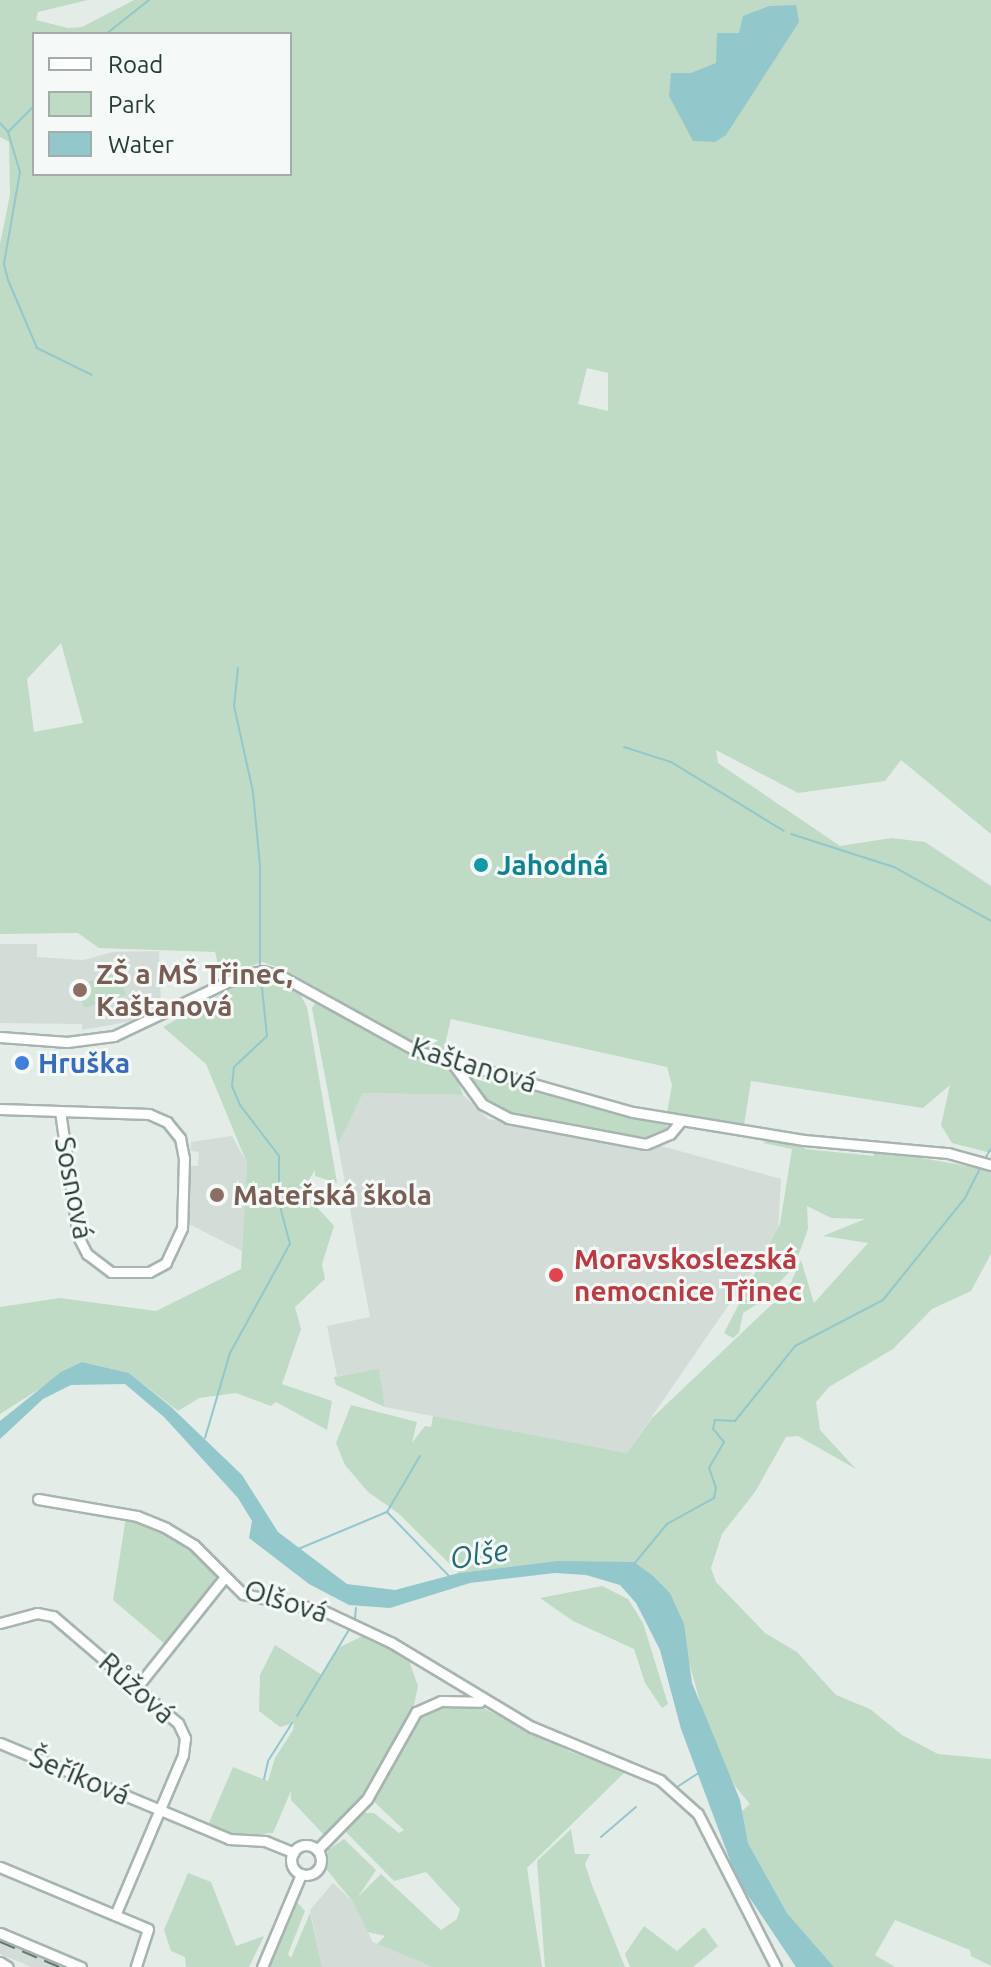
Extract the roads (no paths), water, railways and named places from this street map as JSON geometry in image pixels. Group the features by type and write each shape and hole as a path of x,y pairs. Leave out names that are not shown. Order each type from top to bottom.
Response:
{"street":[{"name":"Kaštanová","path":"0,1037 67,1042 114,1036 242,975 263,971 283,977 417,1051 451,1061 681,1121 974,1159 991,1165"},
{"path":"451,1061 482,1104 508,1118 646,1144 670,1134 681,1121"},
{"name":"Sosnová","path":"0,1109 60,1111 149,1114 167,1122 180,1138 182,1228 166,1263 149,1272 111,1272 87,1254 78,1236 60,1111"},
{"name":"Olšová","path":"38,1499 137,1516 166,1528 194,1545 243,1594 322,1610 352,1624 487,1703 581,1750 650,1774 690,1804 776,1967"},
{"path":"137,1687 224,1578"},
{"name":"Růžová","path":"0,1623 37,1613 53,1616 178,1723 185,1738 160,1810 115,1915"},
{"name":"Olšová","path":"301,1874 319,1867 317,1850 367,1799 416,1712 441,1701 487,1703"},
{"name":"Šeříková","path":"0,1743 160,1810"},
{"path":"160,1810 229,1839 265,1841 294,1853"},
{"path":"294,1853 307,1846 317,1850"},
{"path":"262,1967 301,1874 292,1865 294,1853"},
{"path":"0,1867 148,1929 136,1967"},
{"path":"0,1933 81,1967"},
{"path":"0,1962 8,1967"}],"water":[{"path":"796,5 799,22 726,135 715,142 693,141 669,96 671,73 691,73 716,63 717,33 739,33 743,16 769,6"},
{"path":"82,1362 129,1373 170,1406 242,1475 278,1532 347,1584 395,1590 459,1573 557,1561 634,1562 652,1575 670,1593 684,1624 692,1683 740,1800 748,1843 787,1913 834,1967 796,1967 737,1879 681,1729 660,1650 636,1603 620,1585 586,1575 555,1573 470,1583 390,1608 349,1605 309,1584 249,1538 252,1521 238,1498 164,1417 125,1384 71,1385 43,1399 0,1439 0,1421 61,1372"}],"waterway":[{"path":"109,32 149,0"},
{"path":"0,123 8,132 32,108"},
{"path":"8,132 20,172 4,264 8,280 37,348 92,375"},
{"path":"238,668 234,706 253,792 260,866 260,968"},
{"path":"624,747 671,762 784,831"},
{"path":"791,834 894,867 991,921"},
{"path":"205,1438 230,1353 290,1244 279,1202 279,1156 240,1105 232,1086 234,1067 267,1036 261,978"},
{"path":"985,1159 991,1148"},
{"path":"634,1564 667,1524 714,1498 716,1488 709,1468 724,1442 713,1429 715,1420 735,1421 795,1346 883,1300 965,1198 981,1167"},
{"path":"387,1512 420,1456"},
{"name":"Olše","path":"296,1550 387,1512 450,1577"},
{"path":"355,1619 356,1608"},
{"path":"297,1716 350,1628"},
{"path":"264,1779 268,1761 292,1723"},
{"path":"677,1787 700,1772"},
{"path":"601,1837 636,1807"}],"railway":[{"path":"0,1942 59,1967"}],"place":[{"name":"Jahodná","path":"481,865"},
{"name":"ZŠ a MŠ Třinec, Kaštanová","path":"80,990"},
{"name":"Hruška","path":"22,1063"},
{"name":"Mateřská škola","path":"217,1195"},
{"name":"Moravskoslezská nemocnice Třinec","path":"556,1275"}]}
